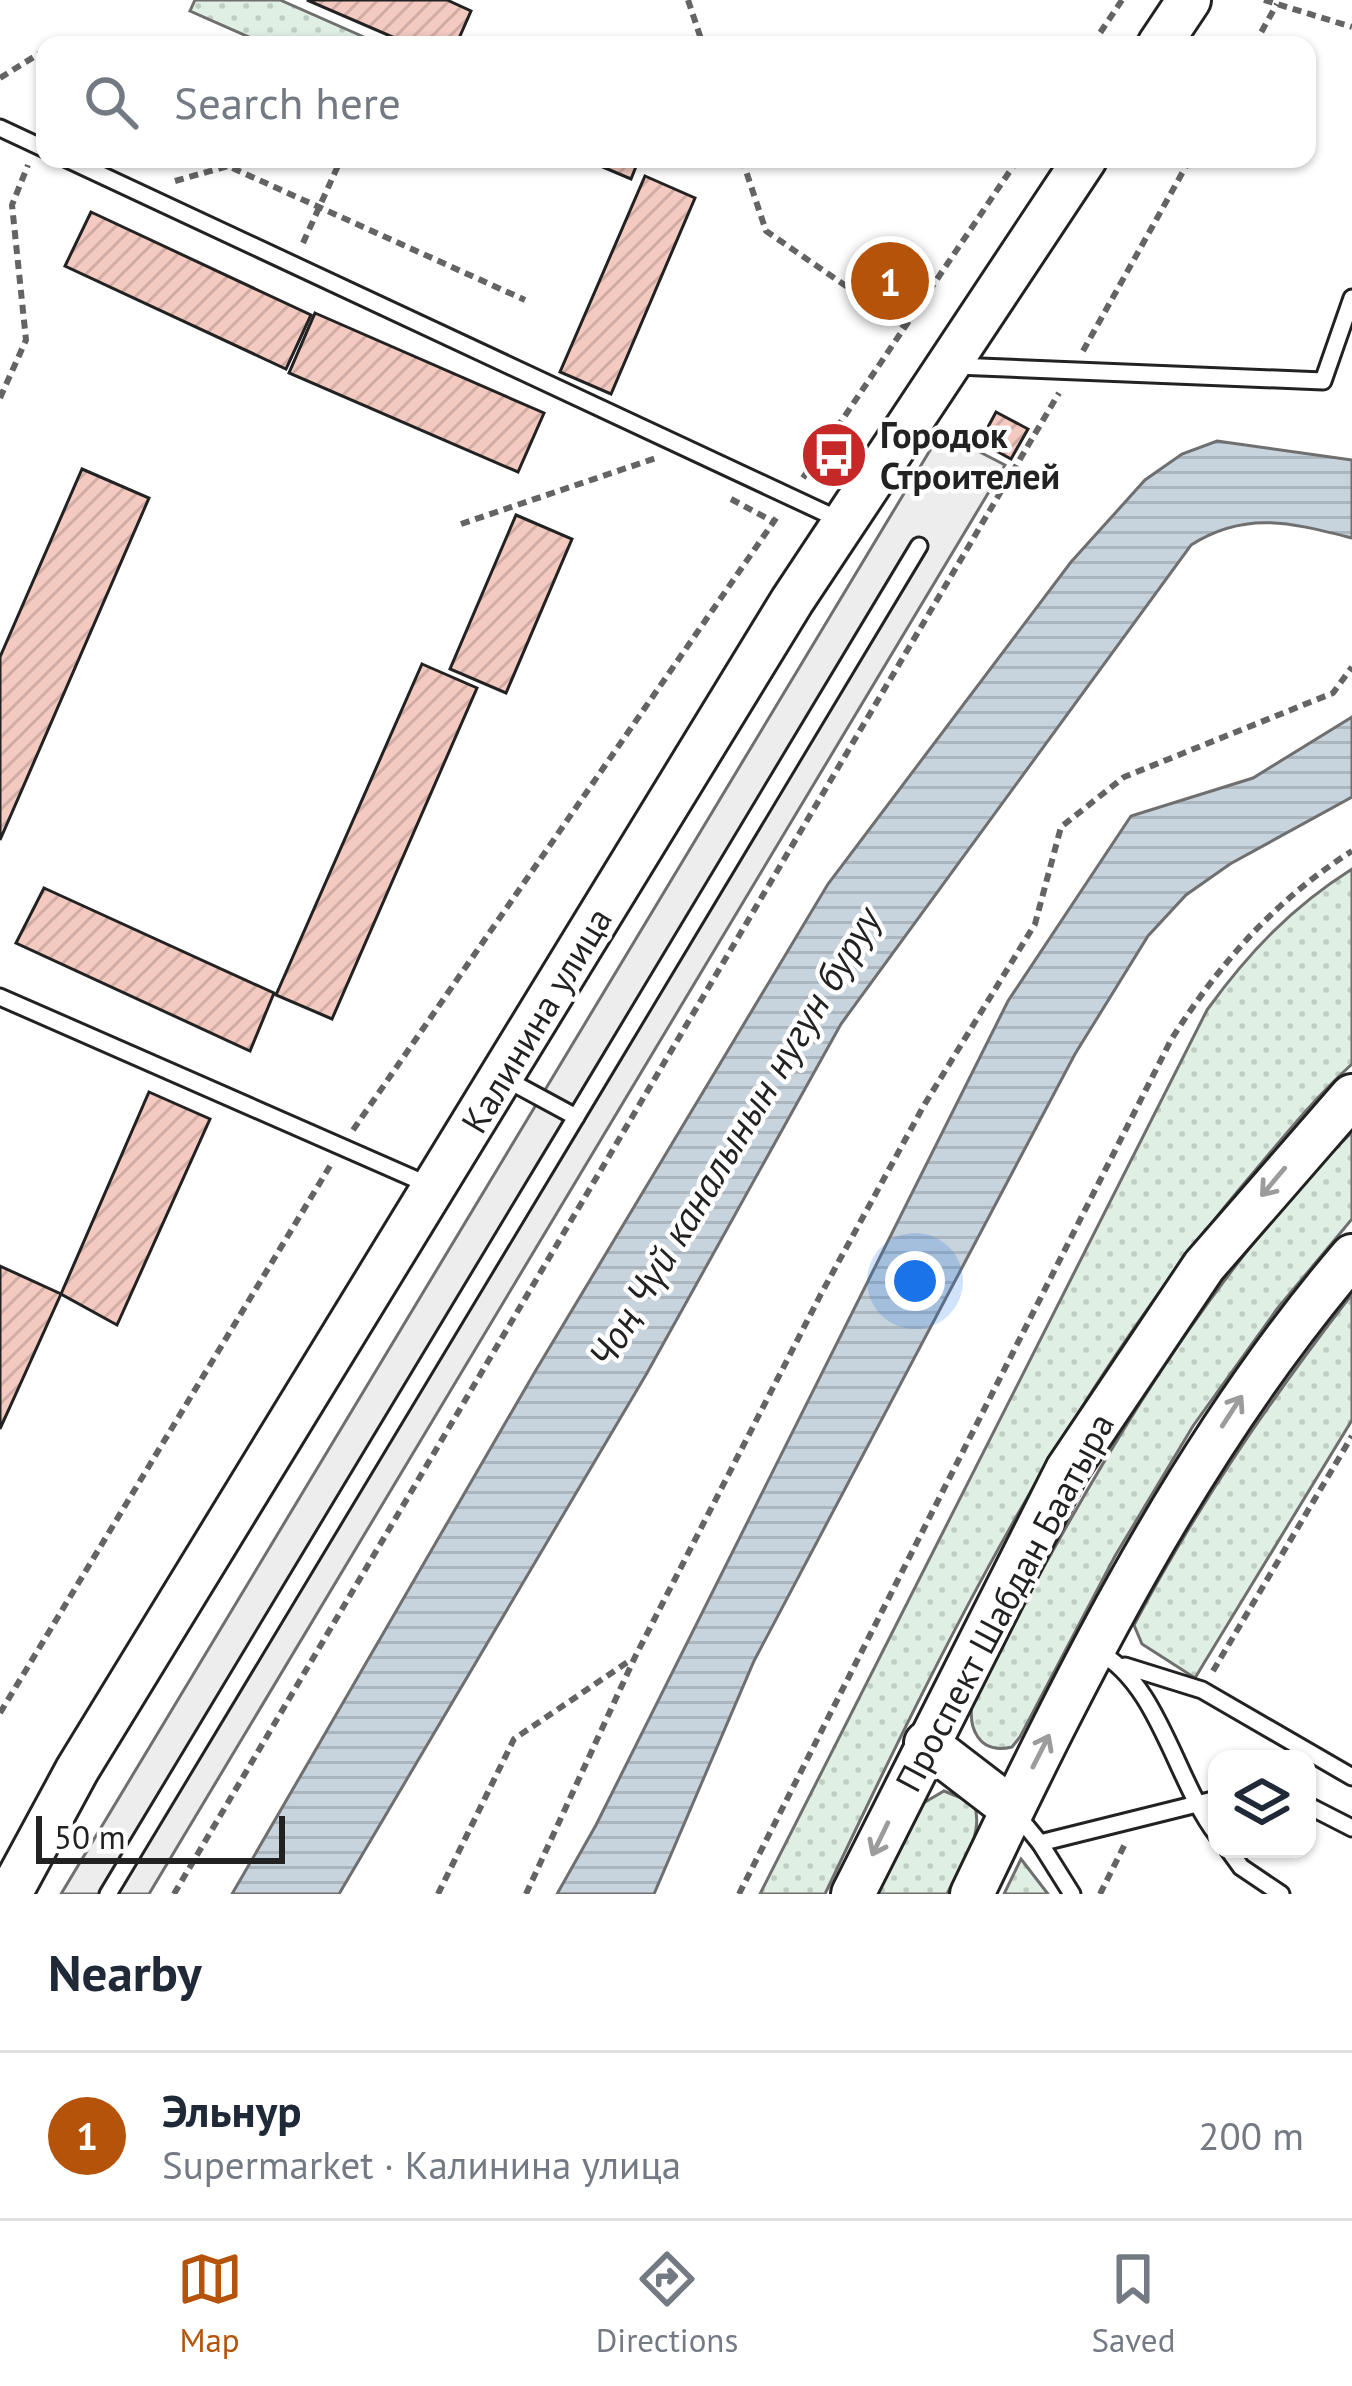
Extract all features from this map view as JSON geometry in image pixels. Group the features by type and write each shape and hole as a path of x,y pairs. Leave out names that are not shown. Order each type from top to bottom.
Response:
{"main road":[{"path":"1165,36 1189,0"},
{"name":"Калинина улица","path":"10,1894 77,1770 501,1076 844,522 1078,168"},
{"name":"Проспект Шабдан Баатыра","path":"853,1894 1067,1470 1204,1266 1352,1096"},
{"path":"972,1894 1012,1809 1109,1657 1235,1406 1352,1256"},
{"path":"926,1742 1012,1809"}],"lane":[{"path":"0,128 36,145"},
{"path":"86,168 844,522"},
{"path":"947,365 1323,381 1352,298"},
{"path":"108,1894 919,546"},
{"path":"0,997 434,1187"},
{"path":"501,1076 576,1117"},
{"path":"1109,1657 1202,1690 1352,1777"},
{"path":"1109,1657 1208,1823"},
{"path":"1040,1843 1208,1801"},
{"path":"1012,1809 1072,1894"},
{"path":"1316,1809 1352,1828"},
{"path":"1234,1858 1281,1894"}],"path":[{"path":"688,0 700,36"},
{"path":"1098,36 1122,0"},
{"path":"1264,0 1352,27"},
{"path":"1259,36 1277,4"},
{"path":"0,78 36,56"},
{"path":"0,398 26,340 13,205 36,157"},
{"path":"137,192 221,168"},
{"path":"232,168 525,300"},
{"path":"292,265 337,168"},
{"path":"745,168 766,231 907,328"},
{"path":"0,1713 341,1147 907,328 1012,168"},
{"path":"174,1894 1072,370 1185,168"},
{"path":"460,524 656,458 676,469"},
{"path":"715,490 773,522"},
{"path":"526,1894 634,1657 911,1128 1035,924 1061,827 1124,777 1333,694 1352,667"},
{"path":"739,1894 1172,1040 1211,976 1251,933 1311,877 1352,850"},
{"path":"1202,1690 1352,1436"},
{"path":"439,1894 514,1739 634,1657"},
{"path":"1100,1894 1138,1817"}],"green space":[{"path":"195,0 280,0 362,36 247,36 190,11"},
{"path":"1352,869 1352,1064 1242,1186 1118,1351 962,1616 825,1894 760,1894 1207,1010 1273,932"},
{"path":"1352,1132 1352,1219 1277,1309 1193,1426 1115,1556 1020,1737 1012,1747 983,1743 974,1729 973,1699 1141,1401 1239,1261"},
{"path":"1352,1294 1352,1420 1195,1678 1142,1644 1134,1625 1236,1455"},
{"path":"944,1791 974,1803 977,1815 970,1850 947,1894 877,1894 920,1805"},
{"path":"1021,1859 1048,1894 1004,1894"}],"shaded area":[{"path":"941,432 1005,465 149,1894 61,1894"}],"water":[{"name":"Чоң Чүй каналынын нугун буруу","path":"1217,441 1352,460 1352,538 1289,524 1250,523 1191,545 841,1024 647,1373 339,1894 232,1894 536,1370 828,884 1071,562 1145,480 1182,454"},
{"path":"1352,717 1352,797 1230,864 1186,895 1148,936 1075,1054 754,1661 654,1894 557,1894 596,1825 1008,1001 1131,816 1253,778"}],"building":[{"path":"307,0 447,0 471,11 460,36 390,36"},
{"path":"605,168 635,168 631,179"},
{"path":"645,176 695,198 611,394 560,372"},
{"path":"91,212 311,315 286,369 65,266"},
{"path":"884,267 904,274 897,295 876,288"},
{"path":"315,313 544,413 518,472 289,373"},
{"path":"996,412 1028,429 1011,459 980,442"},
{"path":"82,469 149,498 0,840 0,657"},
{"path":"516,515 572,539 506,693 450,669"},
{"path":"422,664 477,688 332,1019 276,995"},
{"path":"44,888 274,993 250,1051 16,943"},
{"path":"149,1092 210,1119 117,1325 61,1294"},
{"path":"0,1266 61,1294 0,1429"}],"place":[{"name":"Эльнур","path":"890,281"},
{"name":"Городок Строителей","path":"834,455"}]}
